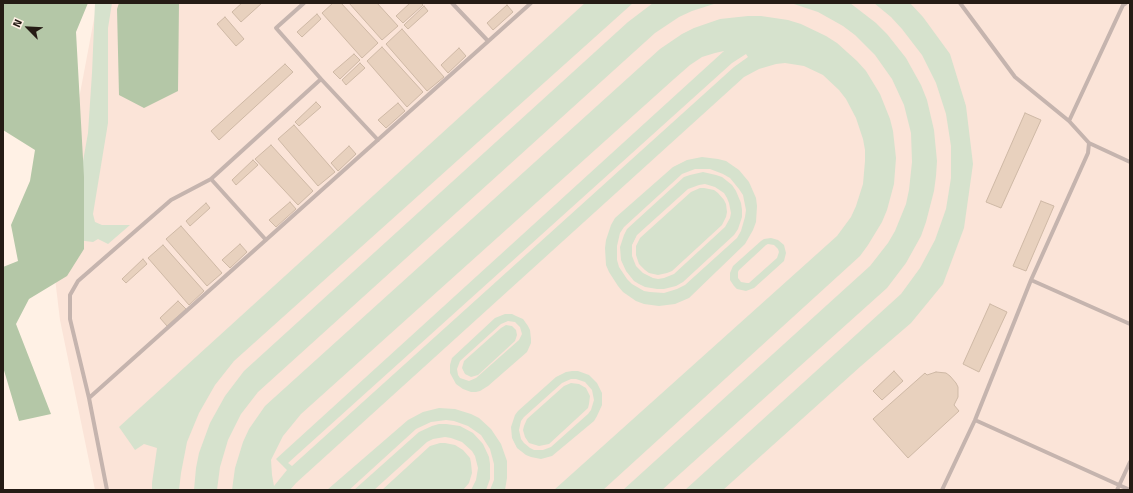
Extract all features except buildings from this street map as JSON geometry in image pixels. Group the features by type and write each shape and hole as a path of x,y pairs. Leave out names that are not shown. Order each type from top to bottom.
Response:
{"lane":[{"path":"304,3 276,28 378,140"},
{"path":"452,3 488,41"},
{"path":"89,398 531,3"},
{"path":"960,3 1015,77 1068,121 1089,143 1130,162"},
{"path":"1068,121 1123,5 1126,3"},
{"path":"107,490 89,398 70,319 70,295 78,281 171,200 211,179 321,79"},
{"path":"942,490 975,420 1030,280 1088,153 1089,143"},
{"path":"211,179 266,240"},
{"path":"1030,280 1130,324"},
{"path":"975,420 1130,490"},
{"path":"1117,490 1130,462"}],"shaded area":[{"path":"97,3 1130,3 1130,490 95,490 60,320 54,270 69,152"}],"green space":[{"path":"3,3 88,3 76,32 84,177 84,249 67,276 29,299 16,324 51,414 19,421 3,367 3,267 18,261 11,225 30,181 35,150 3,130"},
{"path":"95,3 112,3 108,28 108,123 93,214 95,222 102,225 130,225 108,244 98,239 93,242 77,240 80,178 88,133"},
{"path":"119,3 179,3 178,91 144,108 119,95 117,9"},
{"path":"585,3 633,3 234,361 215,385 199,413 187,442 179,490 152,490 157,448 144,444 135,450 119,427"},
{"path":"653,3 717,3 679,17 655,33 258,392 241,414 228,440 220,467 217,490 194,490 199,453 210,423 225,396 244,371 628,22"},
{"path":"791,3 850,3 876,23 906,58 921,85 927,100 934,130 937,161 936,176 934,191 926,222 921,236 906,263 887,288 662,490 623,490 870,266 888,243 895,231 906,204 912,162 911,133 904,105 892,79 875,55 855,35 843,26 818,12"},
{"path":"874,3 910,3 923,17 950,54 966,106 973,164 964,228 943,284 911,323 723,490 685,490 901,294 920,268 935,240 946,209 951,178 951,146 946,114 936,83 922,55 891,17"},
{"path":"761,16 788,20 801,24 837,43 866,71 880,94 893,131 896,158 894,184 882,222 860,256 603,490 554,490 837,236 851,217 863,184 865,150 856,118 846,99 823,75 804,66 785,63 759,69 744,77 290,490 232,490 235,468 243,442 249,429 265,406 660,49 682,34 694,28 720,19","holes":["724,51 276,459 287,470 274,486 271,460 283,436 301,414 690,65 702,57","746,54 748,57 734,67 292,466 288,463 732,63"]},
{"path":"702,157 718,159 726,161 739,170 749,182 756,198 756,222 745,244 689,298 675,304 659,306 644,304 636,301 623,292 609,272 606,265 606,240 615,218 673,167 687,160","holes":["695,169 710,169 730,178 743,195 746,210 741,231 737,238 685,285 677,289 664,293 650,292 644,291 632,284 619,267 617,260 617,246 620,233 624,227 682,174"]},
{"path":"703,172 716,175 722,177 732,185 741,203 742,210 742,217 738,229 734,235 683,282 676,286 664,289 645,287 634,281 626,271 621,260 620,247 624,235 627,229 684,177","holes":["705,184 715,187 724,193 729,203 731,213 725,227 674,274 658,279 643,273 636,266 632,256 632,245 637,235 688,189"]},
{"path":"700,188 714,190 724,200 727,212 722,225 672,271 658,275 649,273 639,264 636,255 636,246 640,238 691,192"},
{"path":"771,238 778,240 784,245 786,253 784,261 754,288 746,291 737,289 730,280 730,273 733,266 764,239","holes":["766,245 774,245 779,252 777,258 749,283 741,282 738,278 739,270"]},
{"path":"505,314 512,314 523,319 530,330 531,343 527,352 488,386 480,391 471,392 463,389 456,384 450,373 452,358 495,318","holes":["508,321 515,322 520,327 522,334 519,340 476,378 469,381 460,378 457,369 460,361 501,324"]},
{"path":"506,325 512,326 516,330 517,335 515,341 478,375 471,377 465,374 462,368 464,361"},
{"path":"578,371 589,375 597,383 602,393 602,405 597,416 594,421 552,456 541,459 526,455 517,448 512,438 511,427 515,415 556,377 566,372","holes":["571,379 585,382 592,390 594,400 591,410 551,447 543,450 534,450 530,448 521,439 519,430 521,421 562,383"]},
{"path":"571,383 579,384 586,388 590,396 588,408 549,444 539,446 529,443 523,430 527,419 564,386"},
{"path":"439,408 455,409 471,414 479,418 491,429 501,444 507,461 505,490 490,490 494,480 494,464 490,449 481,435 468,426 446,420 431,422 416,429 349,490 327,490 408,420 423,412"},
{"path":"439,424 460,426 473,433 483,444 489,457 490,464 490,479 486,490 471,490 476,480 478,468 472,451 462,442 445,437 433,439 427,442 374,490 354,490 419,432"},
{"path":"440,443 455,445 463,450 470,458 472,473 469,483 463,490 382,490 430,446"}]}
